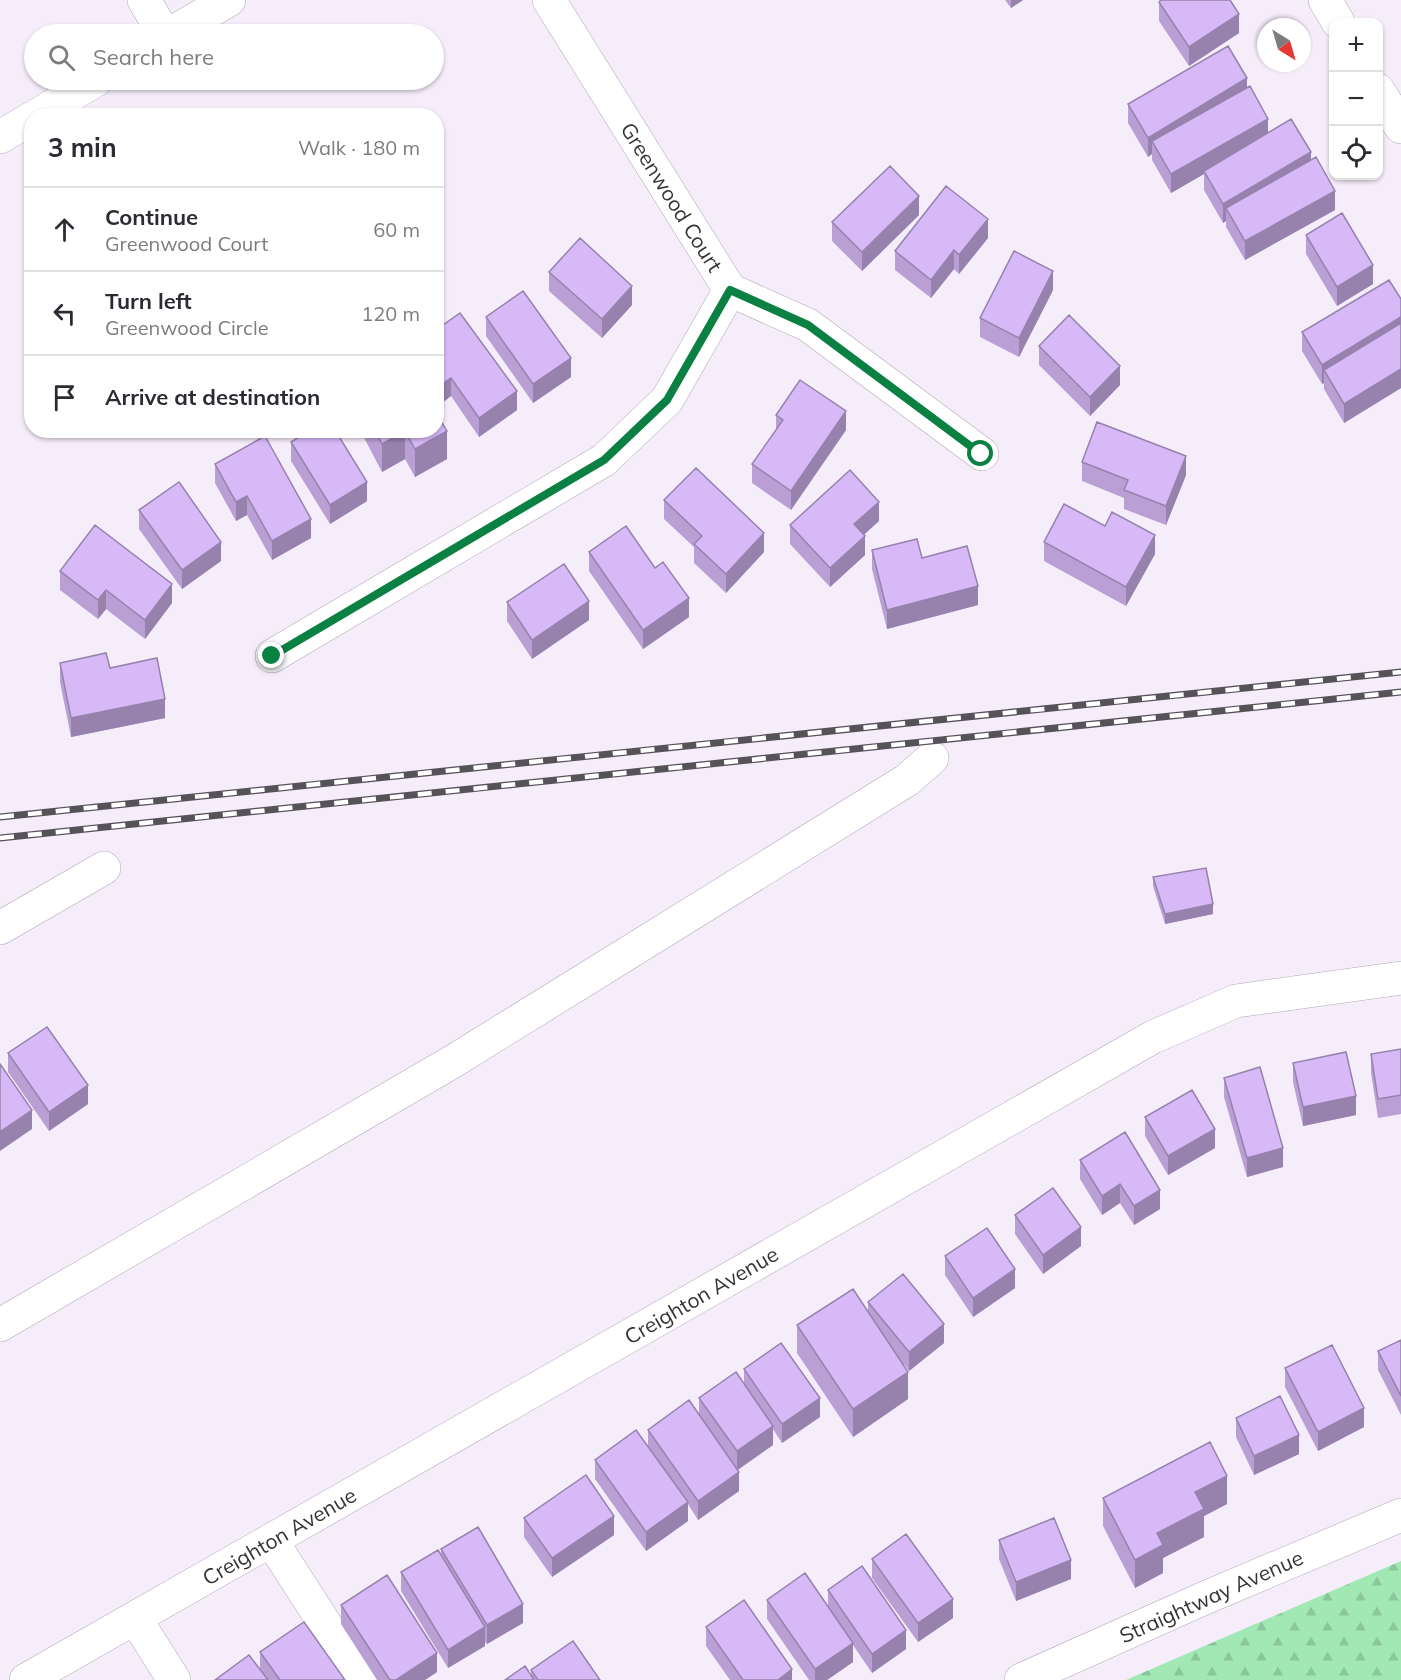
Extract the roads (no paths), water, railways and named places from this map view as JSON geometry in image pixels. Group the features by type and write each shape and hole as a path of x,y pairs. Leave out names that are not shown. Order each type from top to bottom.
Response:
{"street":[{"path":"144,0 158,24"},
{"path":"188,24 230,0"},
{"name":"Greenwood Court","path":"549,0 730,290 808,325 981,454"},
{"path":"1325,0 1336,18"},
{"path":"49,108 79,90"},
{"path":"1383,98 1401,128"},
{"path":"0,137 24,123"},
{"path":"272,656 604,460 667,400 730,290"},
{"path":"0,1325 452,1062 907,780 932,759"},
{"path":"0,928 104,868"},
{"name":"Creighton Avenue","path":"26,1680 1153,1037 1236,1001 1401,978"},
{"name":"Straightway Avenue","path":"1021,1680 1207,1597 1401,1515"},
{"path":"271,1540 361,1680"},
{"path":"135,1618 174,1680"}],"railway":[{"path":"0,817 1401,672"},
{"path":"0,838 1401,692"}]}
